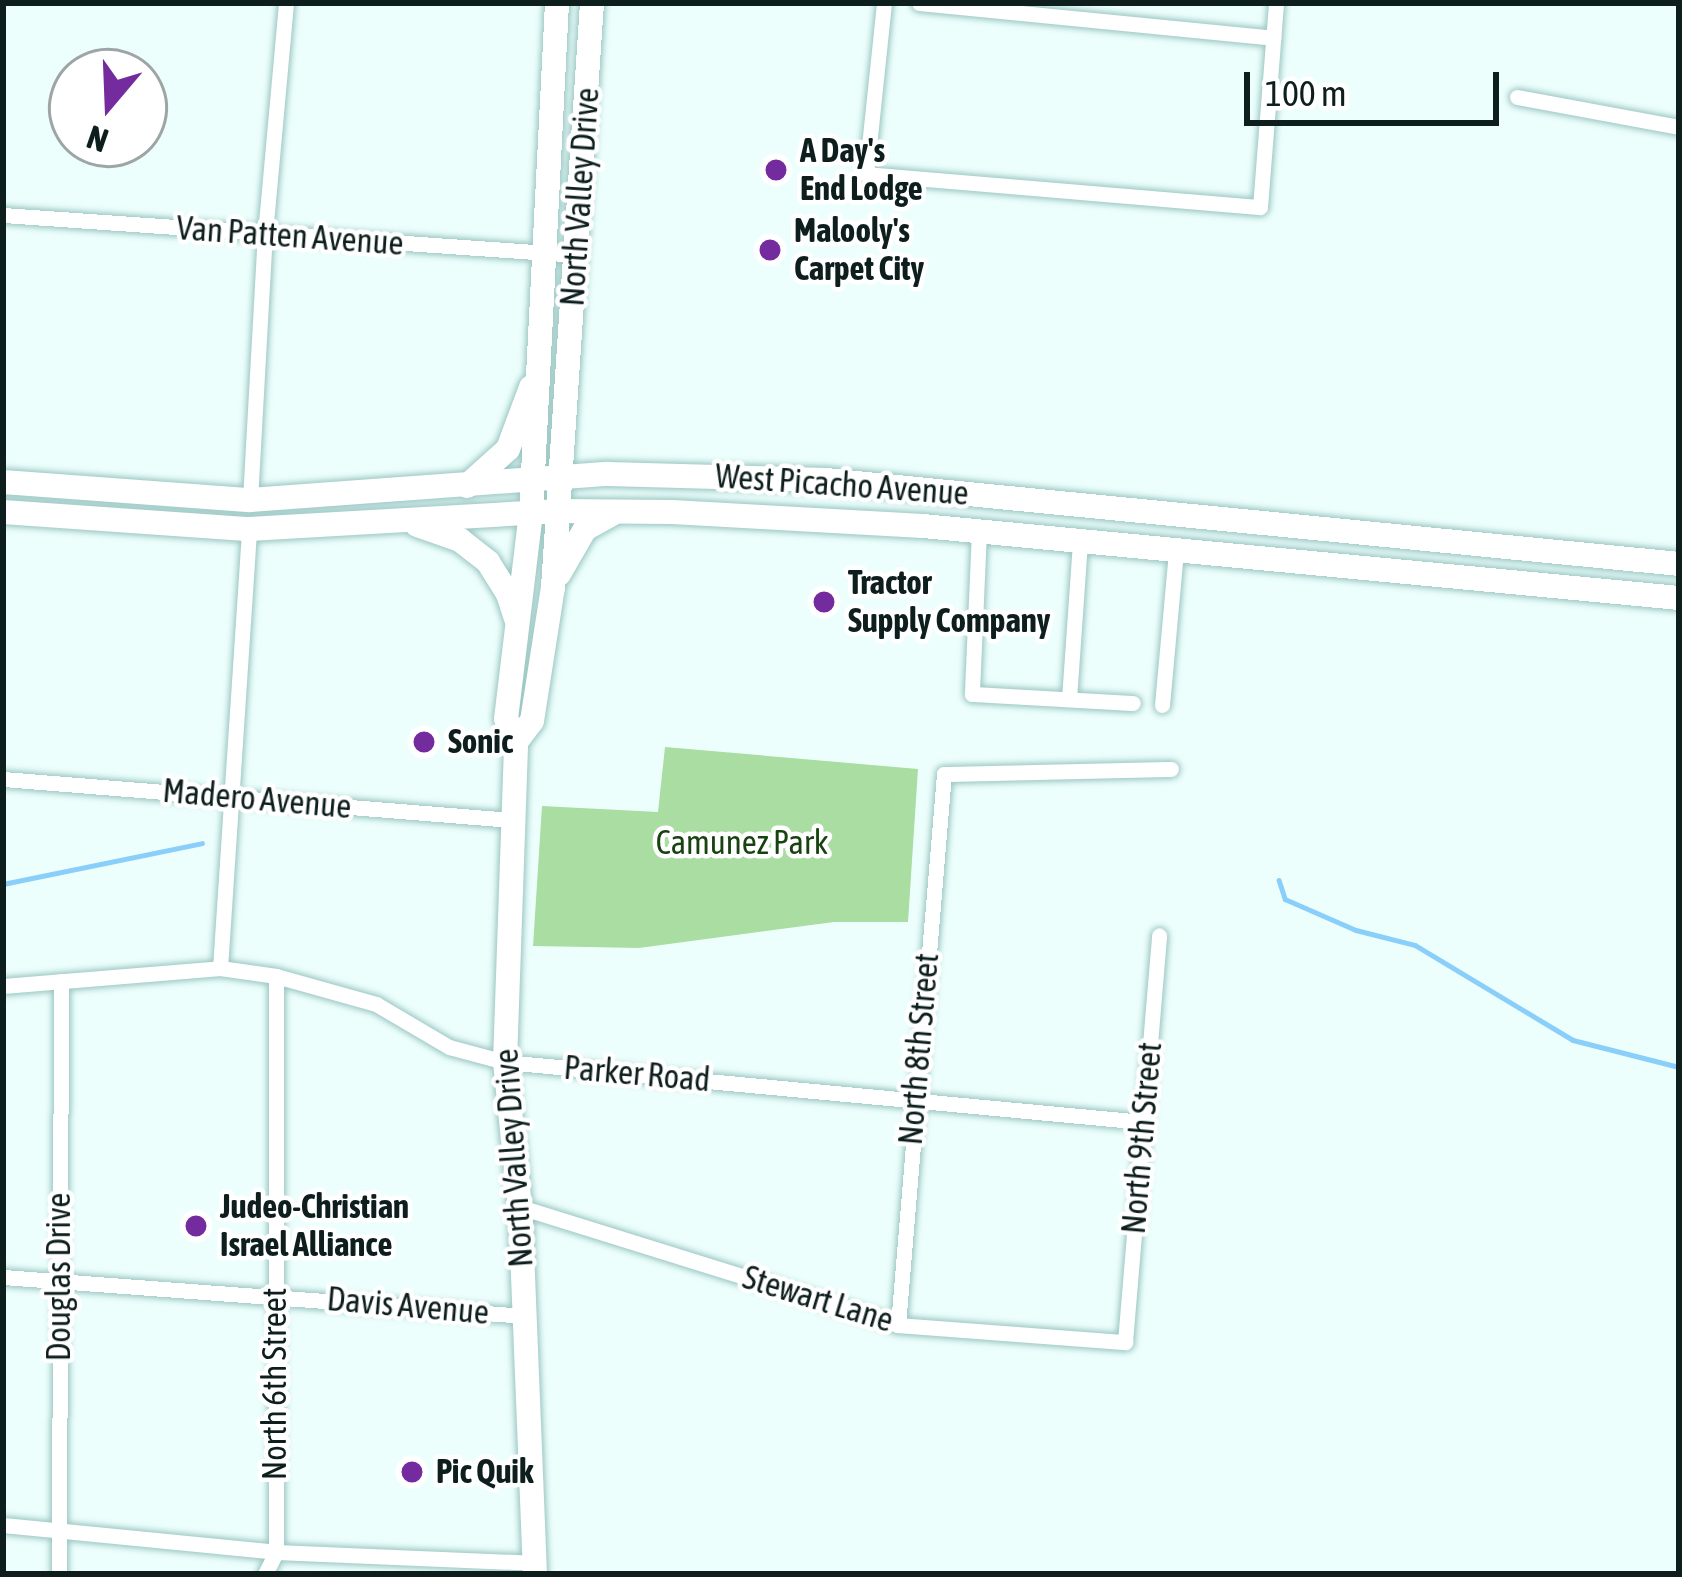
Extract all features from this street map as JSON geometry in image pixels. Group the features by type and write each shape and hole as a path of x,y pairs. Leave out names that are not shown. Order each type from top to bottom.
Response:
{"main road":[{"name":"North Valley Drive","path":"535,1568 520,1207 505,1062 516,742 506,719 531,513 557,3"},
{"name":"North Valley Drive","path":"516,742 532,721 553,587 592,3"},
{"path":"467,487 508,448 541,363"},
{"path":"565,420 587,461 608,474"},
{"name":"West Picacho Avenue","path":"3,482 250,500 608,474 826,480 1679,564"},
{"name":"West Picacho Avenue","path":"3,512 249,530 620,510 979,532 1679,598"},
{"path":"553,587 585,529 620,510"},
{"path":"409,522 460,540 488,562 508,594 518,625"}],"street":[{"path":"250,500 265,235 286,3"},
{"path":"884,3 866,174 1260,207 1276,3"},
{"path":"919,3 1273,38"},
{"path":"1517,97 1679,127"},
{"name":"Van Patten Avenue","path":"3,215 578,255"},
{"path":"220,968 249,530"},
{"path":"979,532 972,694 1132,703"},
{"path":"1069,699 1080,541"},
{"path":"1162,705 1176,550"},
{"name":"North 8th Street","path":"898,1325 944,774 1171,769"},
{"name":"Madero Avenue","path":"3,779 511,820"},
{"name":"North 9th Street","path":"1125,1342 1159,935"},
{"name":"Parker Road","path":"3,986 220,968 276,976 376,1004 449,1047 505,1062 1143,1122"},
{"name":"North 6th Street","path":"265,1574 276,1552 276,976"},
{"name":"Douglas Drive","path":"59,1574 61,980"},
{"name":"Stewart Lane","path":"520,1207 898,1325 1125,1342"},
{"name":"Davis Avenue","path":"3,1277 525,1316"},
{"path":"3,1525 276,1552 535,1568"}],"green space":[{"name":"Camunez Park","path":"665,747 918,769 908,922 834,922 639,948 533,946 542,806 658,812"}],"waterway":[{"path":"3,884 202,843"},
{"path":"1279,880 1285,899 1356,930 1415,945 1573,1040 1679,1067"}],"place":[{"name":"A Day's End Lodge","path":"776,170"},
{"name":"Malooly's Carpet City","path":"770,250"},
{"name":"Tractor Supply Company","path":"824,602"},
{"name":"Sonic","path":"424,742"},
{"name":"Judeo-Christian Israel Alliance","path":"196,1226"},
{"name":"Pic Quik","path":"412,1472"}]}
